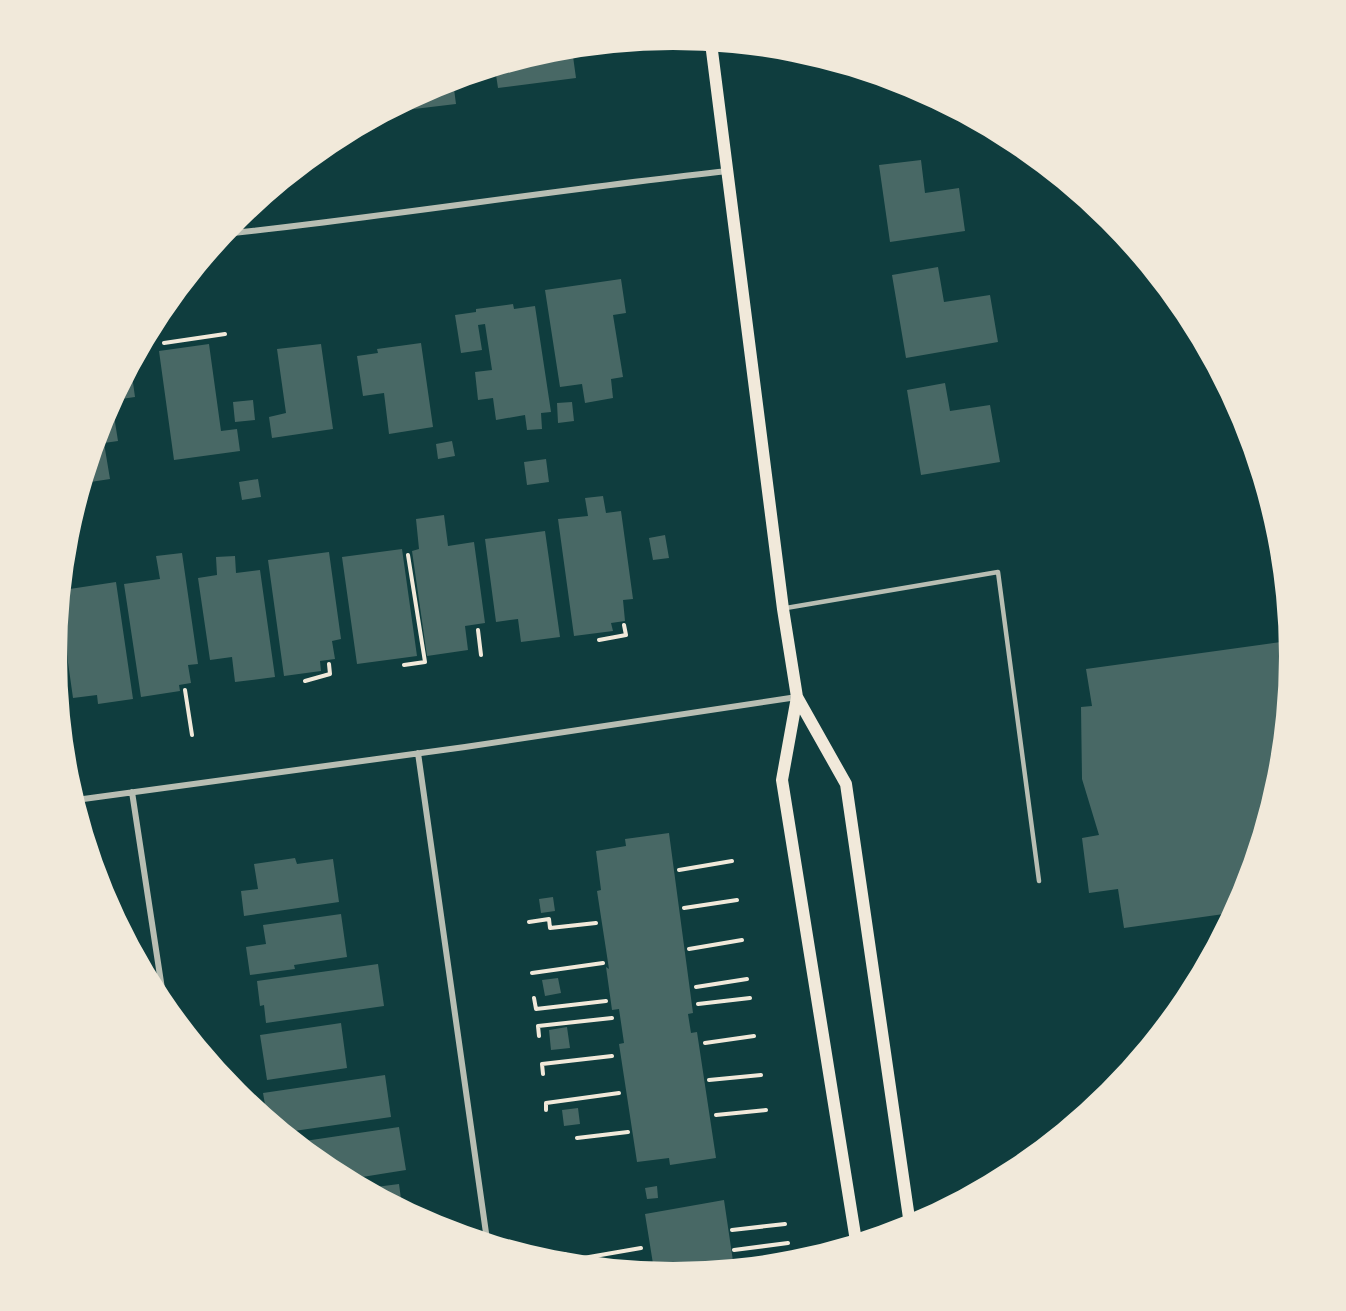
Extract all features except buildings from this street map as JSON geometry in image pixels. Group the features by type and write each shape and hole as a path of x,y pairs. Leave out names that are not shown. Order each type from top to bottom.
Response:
{"main road":[{"path":"712,51 783,609 797,697 782,780 855,1233"},
{"path":"797,697 846,784 908,1214"}],"street":[{"path":"239,232 353,220 652,179 729,171"},
{"path":"85,799 418,753 797,697"},
{"path":"418,753 486,1231"},
{"path":"132,792 160,978"}],"lane":[{"path":"783,609 998,572 1039,881"}],"path":[{"path":"164,343 225,334"},
{"path":"404,665 425,662 408,555"},
{"path":"598,640 626,635 624,625"},
{"path":"478,630 481,655"},
{"path":"305,681 330,674 328,664"},
{"path":"185,690 192,735"},
{"path":"679,870 732,861"},
{"path":"684,908 737,900"},
{"path":"529,922 549,920 550,928 596,923"},
{"path":"689,949 741,940"},
{"path":"532,973 603,963"},
{"path":"696,987 747,979"},
{"path":"534,998 536,1009 606,1001"},
{"path":"698,1004 750,998"},
{"path":"539,1036 538,1026 612,1018"},
{"path":"705,1043 754,1036"},
{"path":"543,1074 542,1064 612,1056"},
{"path":"709,1080 761,1075"},
{"path":"546,1110 546,1103 619,1093"},
{"path":"716,1115 766,1110"},
{"path":"577,1138 628,1132"},
{"path":"732,1230 785,1224"},
{"path":"734,1250 788,1243"},
{"path":"595,1256 641,1248"}]}
